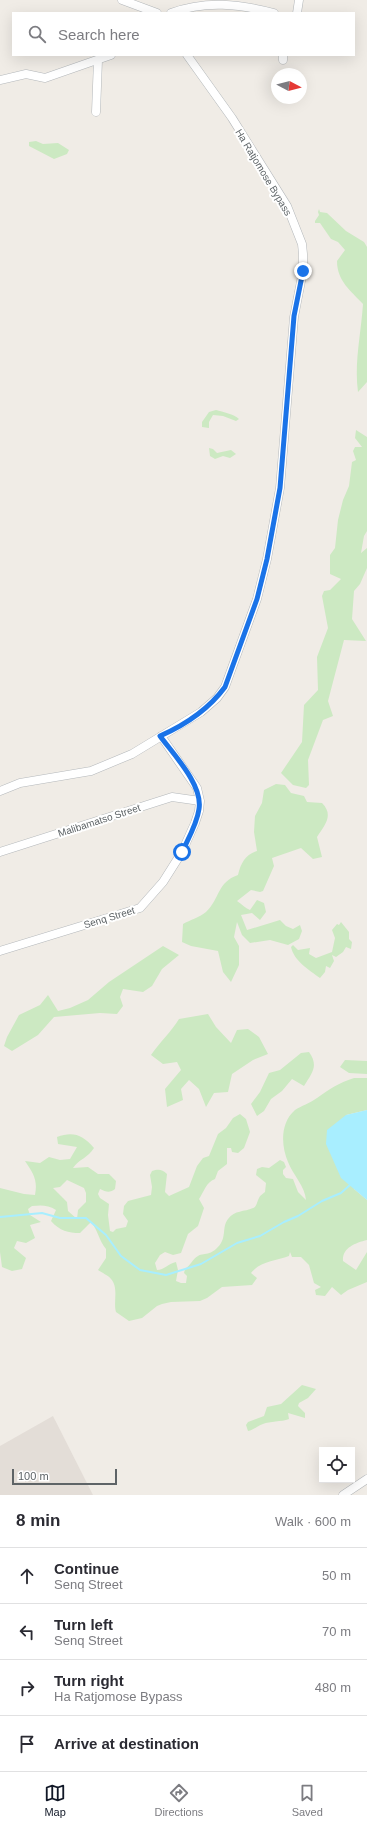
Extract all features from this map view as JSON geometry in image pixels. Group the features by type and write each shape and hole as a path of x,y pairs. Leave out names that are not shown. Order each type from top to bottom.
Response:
{"street":[{"path":"122,0 153,12"},
{"path":"297,12 299,0"},
{"path":"174,12 185,8 216,4 251,7 270,12"},
{"path":"0,80 26,74 45,78 108,56"},
{"name":"Ha Ratjomose Bypass","path":"0,791 20,783 91,771 132,754 160,736 174,730 201,712 217,698 225,687 257,599 267,559 280,488 294,316 304,262 302,244 287,206 232,118 188,56"},
{"path":"96,112 98,60"},
{"path":"160,736 197,788 200,801"},
{"name":"Malibamatso Street","path":"0,852 172,797 200,801"},
{"name":"Senq Street","path":"0,951 140,908 163,882 182,852 195,823 199,811 200,801"},
{"path":"343,1495 367,1479"}],"shaded area":[{"path":"53,1416 93,1495 0,1495 0,1446"}],"green space":[{"path":"36,141 43,144 58,143 69,150 67,154 54,159 29,146 29,142"},
{"path":"319,209 320,212 327,213 346,231 364,242 367,247 367,382 358,392 357,359 363,304 342,280 339,274 337,261 345,250 338,242 331,239 320,223 315,223 319,215"},
{"path":"216,410 231,414 239,419 236,421 223,416 213,415 209,422 209,428 202,427 202,422 209,412"},
{"path":"356,430 367,437 367,531 364,536 361,553 367,548 367,568 360,584 354,591 352,619 366,641 344,640 328,701 333,716 323,720 308,760 309,785 306,788 293,785 281,773 302,742 304,705 318,690 317,657 328,628 322,596 324,591 330,590 341,579 330,574 330,555 335,548 338,520 343,500 349,486 352,462 356,460 353,451 355,447 362,447 355,438"},
{"path":"209,448 213,449 217,453 231,450 236,454 230,458 223,456 215,459 210,456"},
{"path":"276,784 285,785 291,793 304,796 307,802 322,803 326,807 328,816 327,820 317,837 322,857 313,859 301,848 272,858 274,866 263,891 260,892 251,890 237,901 250,910 257,900 264,903 266,912 260,920 252,913 241,915 247,930 280,920 286,926 293,929 300,925 302,931 299,939 288,945 270,940 250,943 242,935 237,922 234,937 239,946 239,965 231,982 223,972 218,951 191,946 182,942 183,924 206,912 211,907 222,886 231,878 238,875 244,860 249,855 257,851 254,832 255,816 262,803 264,790"},
{"path":"341,922 349,932 349,939 352,942 351,949 346,947 343,952 336,957 332,955 334,961 330,968 326,966 325,972 320,978 295,957 291,947 293,945 298,950 310,948 309,954 316,958 332,952 335,938 332,930"},
{"path":"163,946 179,955 162,969 152,986 143,992 123,989 120,997 123,1006 117,1014 100,1013 54,1017 38,1035 12,1051 4,1046 7,1037 19,1015 40,1005 48,995 58,1011 70,1008 88,1000 109,982"},
{"path":"208,1014 216,1027 231,1043 237,1030 248,1029 259,1037 268,1054 253,1060 232,1074 228,1092 214,1093 206,1107 199,1089 189,1080 181,1089 183,1100 167,1107 165,1089 181,1070 177,1062 163,1064 151,1055 179,1019"},
{"path":"309,1052 314,1061 314,1065 312,1073 304,1086 292,1079 282,1091 271,1099 264,1111 257,1116 251,1104 260,1092 269,1073 280,1070 301,1053"},
{"path":"345,1060 367,1061 367,1074 349,1073 340,1067"},
{"path":"354,1078 367,1078 367,1110 346,1115 354,1189 367,1200 367,1240 347,1249 343,1256 343,1261 356,1270 367,1252 367,1282 348,1290 341,1295 332,1287 325,1296 316,1295 315,1290 321,1287 314,1283 309,1265 301,1257 292,1257 290,1252 289,1256 264,1264 255,1269 251,1273 257,1278 252,1285 222,1287 207,1298 200,1301 171,1302 162,1304 157,1306 142,1318 129,1321 116,1312 115,1287 111,1279 98,1270 106,1258 106,1249 91,1222 80,1233 64,1231 51,1221 56,1210 48,1206 32,1206 28,1209 30,1215 41,1222 30,1225 35,1238 26,1243 17,1241 14,1248 26,1258 22,1269 12,1271 2,1267 0,1252 0,1188 35,1195 36,1185 34,1177 25,1161 40,1163 49,1157 60,1160 70,1159 77,1147 58,1144 57,1137 68,1134 77,1135 86,1140 94,1148 73,1168 88,1167 98,1174 109,1174 116,1181 115,1189 108,1192 100,1189 98,1194 100,1198 109,1204 108,1215 110,1231 113,1232 116,1229 126,1227 128,1221 123,1214 124,1206 128,1201 151,1195 152,1187 150,1175 152,1171 160,1170 167,1174 165,1192 169,1196 189,1187 197,1166 203,1158 209,1156 218,1134 226,1128 233,1118 240,1114 246,1119 250,1132 244,1148 238,1153 232,1152 231,1148 227,1148 227,1164 218,1171 215,1179 207,1185 199,1199 204,1208 198,1226 188,1234 181,1253 173,1255 165,1252 160,1255 155,1263 157,1270 176,1262 178,1270 176,1281 186,1283 187,1276 184,1273 186,1269 198,1256 212,1252 220,1245 228,1219 234,1214 254,1207 259,1197 265,1192 266,1183 256,1175 257,1169 262,1167 269,1168 280,1160 284,1162 286,1167 283,1170 283,1174 286,1178 293,1179 298,1192 306,1200 301,1185 290,1167 286,1156 283,1142 284,1128 290,1115 295,1110 314,1100 334,1086","holes":["67,1180 84,1188 86,1193 86,1202 78,1210 77,1219 68,1211 67,1202 53,1188 60,1187"]},
{"path":"302,1385 316,1389 308,1398 299,1403 298,1406 305,1413 305,1418 288,1413 289,1419 266,1423 248,1431 246,1425 248,1422 264,1416 267,1407 281,1404"}],"water":[{"path":"367,1110 367,1200 341,1178 326,1144 327,1130 346,1115"}],"waterway":[{"path":"0,1217 42,1213 60,1218 86,1218 106,1235 121,1256 140,1270 166,1275 201,1264 237,1243 260,1236 284,1222 298,1216 322,1201 341,1193 351,1184"}],"route":[{"path":"182,852 195,823 199,811 200,801 197,788 160,736 174,730 201,712 217,698 225,687 257,599 267,559 280,488 294,316 303,271"}]}
